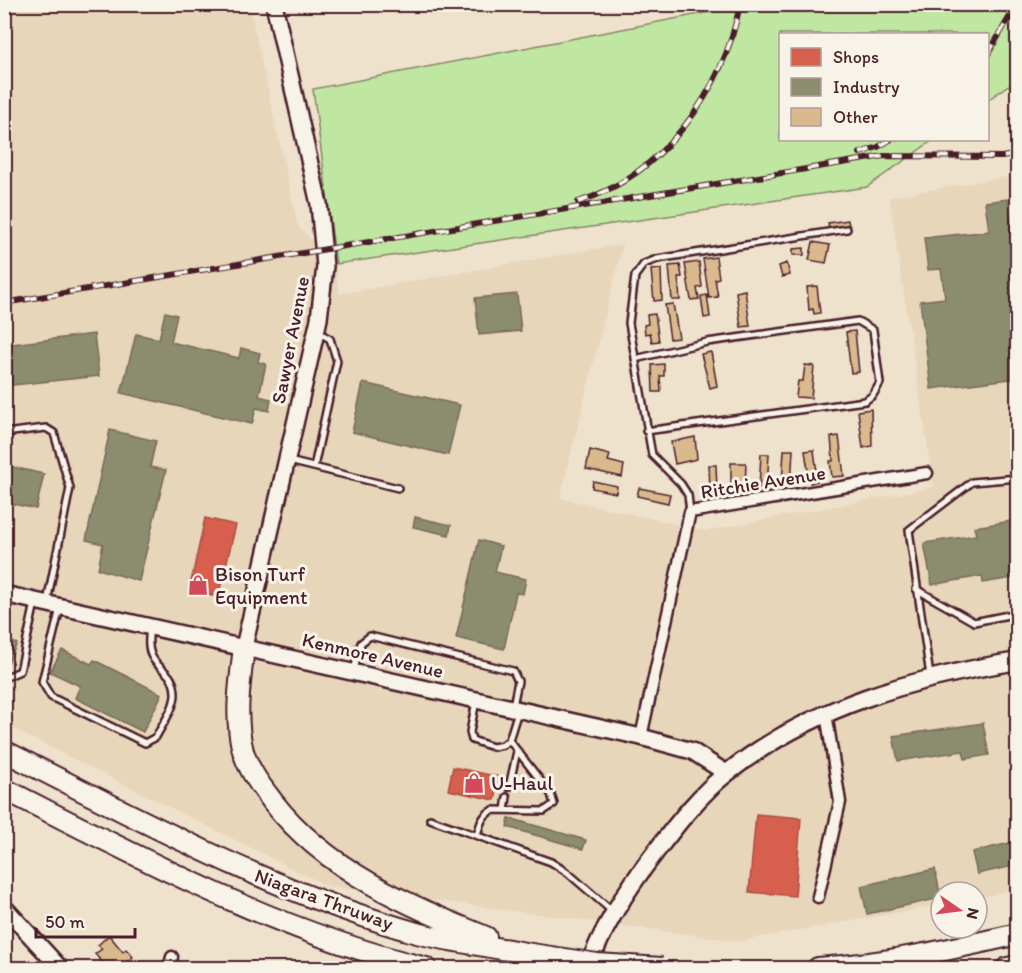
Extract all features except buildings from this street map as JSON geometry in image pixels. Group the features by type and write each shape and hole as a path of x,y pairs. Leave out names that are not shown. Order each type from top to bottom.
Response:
{"highway":[{"path":"244,647 237,708 243,751 255,779 282,814 316,846 370,884 427,912 525,953"},
{"name":"Niagara Thruway","path":"4,751 206,853 289,889 419,933 597,964 668,969"},
{"name":"Niagara Thruway","path":"4,789 251,910 356,948 426,969"},
{"path":"818,969 852,966 923,954 1017,934"},
{"path":"1007,969 1017,966"}],"main road":[{"path":"588,969 614,913 664,840 726,773 790,731 826,713 877,693 931,677 1017,661"}],"street":[{"name":"Sawyer Avenue","path":"244,647 316,331 324,286 322,226 274,4"},
{"name":"Ritchie Avenue","path":"641,737 690,512 927,473"},
{"name":"Kenmore Avenue","path":"4,594 641,737 692,751 726,773"},
{"path":"818,897 840,802 826,713"},
{"path":"4,907 60,969"},
{"path":"169,969 172,957"}],"lane":[{"path":"690,512 688,495 681,484 652,455 646,431 629,323 635,276 644,264 657,259 847,229"},
{"path":"635,359 707,342 858,321 873,330 880,383 873,395 864,401 646,431"},
{"path":"314,467 337,361 330,339 316,331"},
{"path":"4,433 46,428 54,433 70,488 47,604 42,682 45,690 51,697 145,743 156,737 173,703 175,694 172,683 163,669 152,660 147,647 151,627"},
{"path":"287,461 398,488"},
{"path":"931,677 916,589 909,530 972,482 1017,478"},
{"path":"916,589 974,622 1017,613"},
{"path":"4,678 20,671 47,604"},
{"path":"353,672 361,643 370,636 513,671 518,681 515,709 509,740 502,745 493,747 472,740 470,732 476,700"},
{"path":"477,835 486,813 505,810 544,811 554,804 551,794 509,740"},
{"path":"509,787 518,751"},
{"path":"505,810 507,797"},
{"path":"430,819 551,862 568,873 614,913"}],"shaded area":[{"path":"4,5 249,5 298,226 336,264 339,294 623,244 560,498 706,531 934,487 889,197 1017,175 1017,888 989,896 989,880 929,880 929,907 739,941 327,886 5,725"}],"green space":[{"path":"746,5 1017,5 1017,84 1007,86 989,99 989,33 779,33 779,141 932,141 867,187 336,264 313,89"}],"railway":[{"path":"578,202 609,189 637,172 663,150 685,125 704,97 720,67 732,36 740,4"},
{"path":"989,52 1017,4"},
{"path":"860,153 888,141"},
{"path":"4,303 884,156 1002,157 1018,154"}],"place":[{"name":"Bison Turf Equipment","path":"198,585"},
{"name":"U-Haul","path":"474,783"}]}
